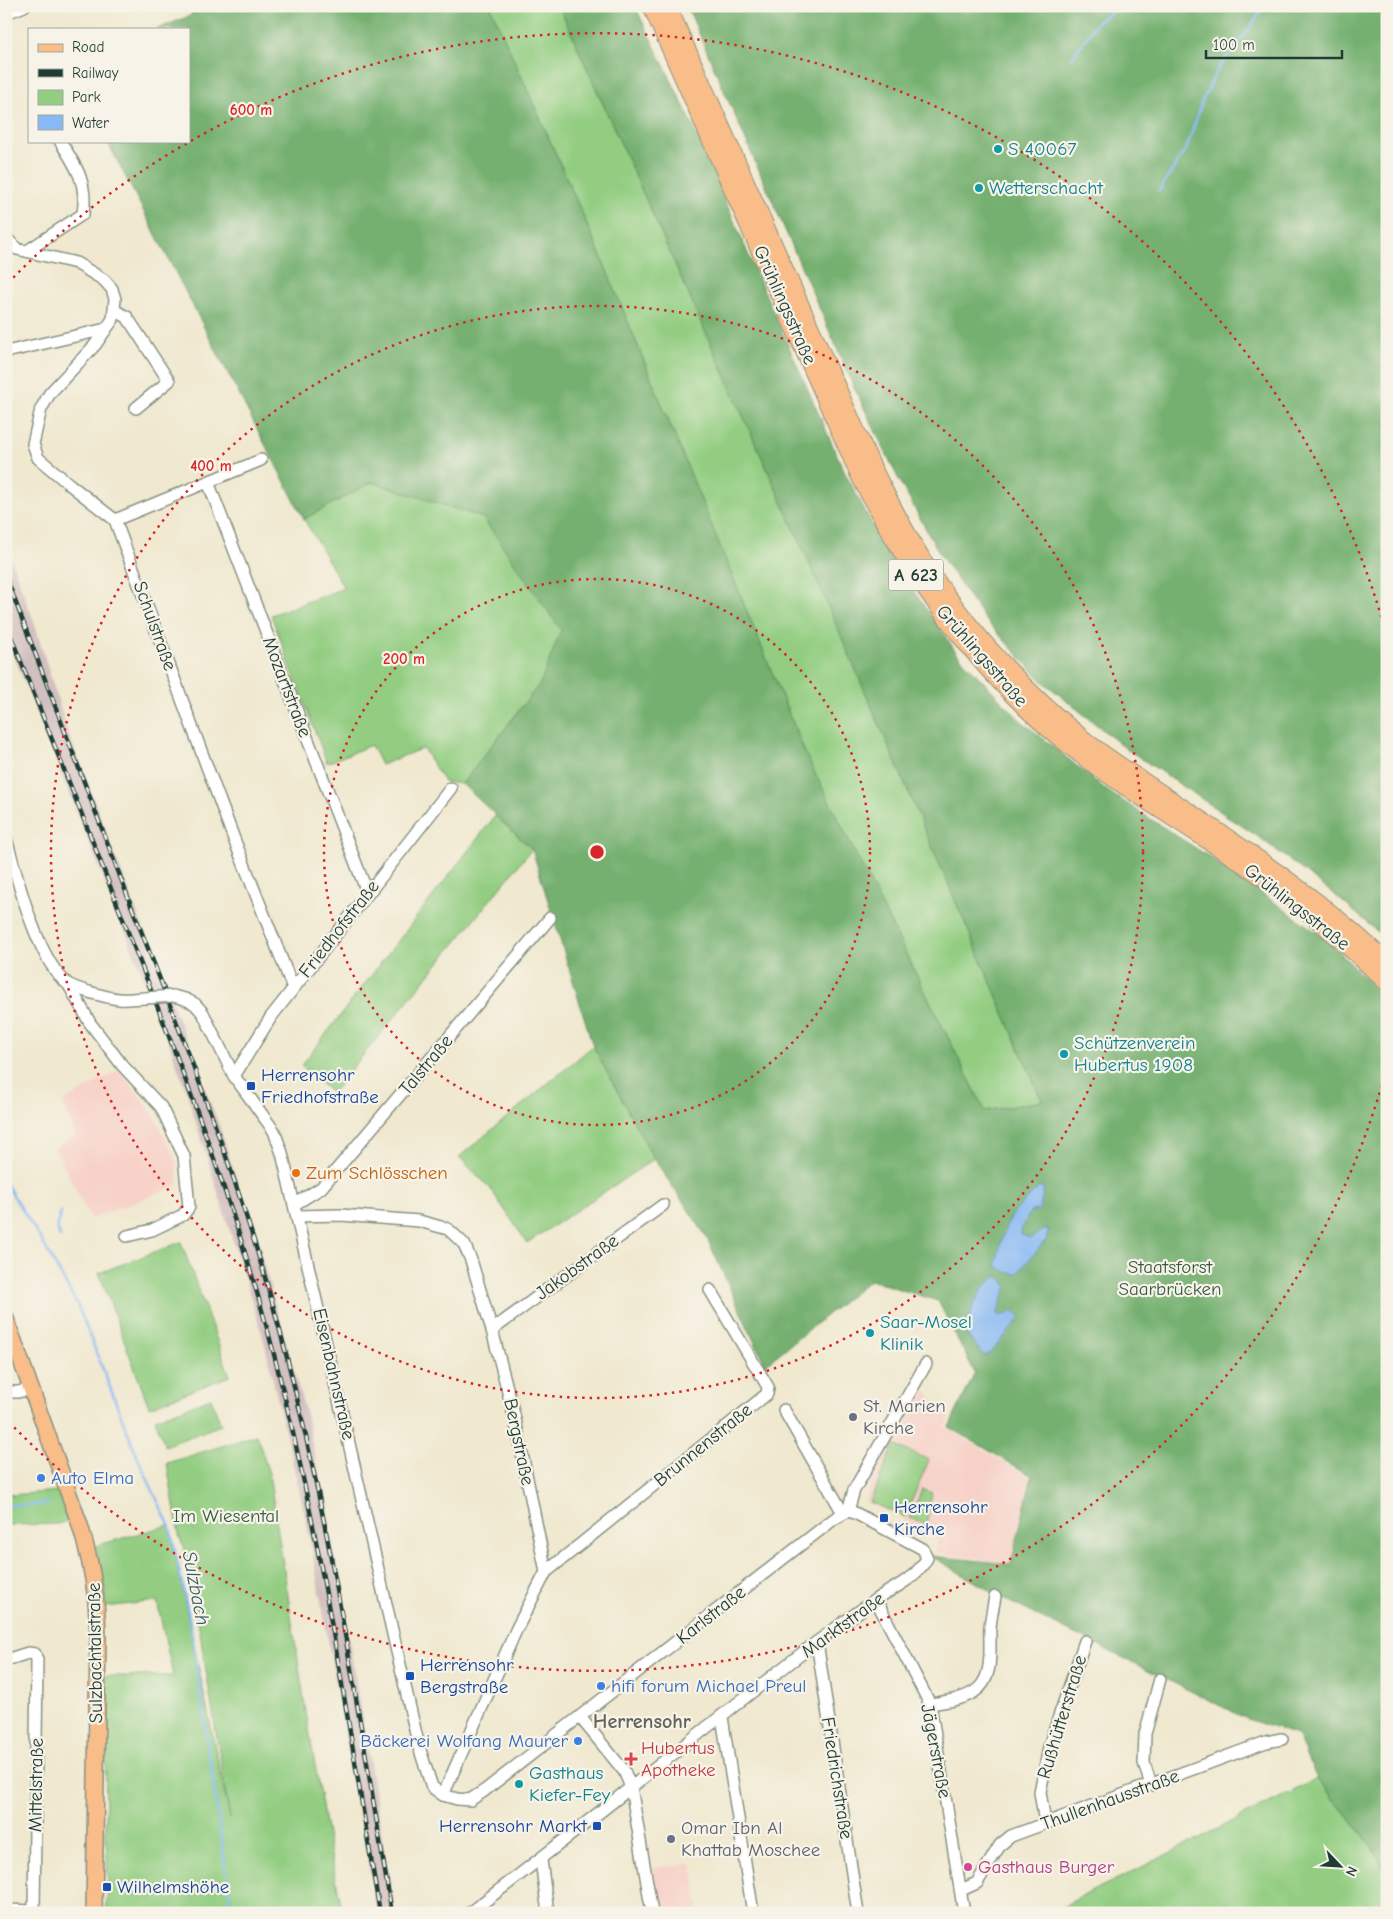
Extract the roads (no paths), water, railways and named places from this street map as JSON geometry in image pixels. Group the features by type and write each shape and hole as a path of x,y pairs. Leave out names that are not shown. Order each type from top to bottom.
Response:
{"highway":[{"name":"Grühlingsstraße","path":"652,6 860,475 883,521 910,566 939,608 972,651 1004,686 1039,719 1080,753 1128,788 1265,879 1318,919 1387,982"},
{"name":"A 623","path":"666,6 872,468 900,522 949,601 1012,675 1047,709 1081,738 1275,871 1327,910 1387,964"}],"main road":[{"name":"Sulzbachtalstraße","path":"6,1318 89,1553 97,1602 94,1913"}],"street":[{"path":"6,13 24,6"},
{"path":"27,251 83,214 84,191 80,174 61,142"},
{"path":"6,238 17,249 63,258 94,273 112,289 114,299 113,319 95,345 50,393 41,409 33,444 38,458 115,520 261,460"},
{"path":"114,310 127,317 169,380 136,408"},
{"path":"6,352 106,329"},
{"name":"Mozartstraße","path":"208,482 367,892"},
{"name":"Schulstraße","path":"115,520 234,839 293,988"},
{"name":"Friedhofstraße","path":"234,1076 271,1017 367,892 451,788"},
{"path":"6,838 30,918 55,969 69,985 90,1023 122,1065 161,1107 184,1156 189,1207 183,1215 152,1230 128,1236"},
{"name":"Talstraße","path":"296,1210 321,1188 550,918"},
{"name":"Eisenbahnstraße","path":"69,985 120,999 173,996 195,1004 203,1013 234,1076 274,1131 282,1153 296,1210 419,1747 432,1787"},
{"name":"Jakobstraße","path":"492,1330 663,1205"},
{"name":"Bergstraße","path":"296,1210 419,1221 448,1229 464,1244 492,1330 515,1419 546,1572"},
{"name":"Brunnenstraße","path":"546,1572 767,1394 768,1387 710,1290"},
{"path":"846,1512 854,1490 926,1364"},
{"path":"6,1392 18,1392 30,1388"},
{"path":"784,1410 846,1512"},
{"name":"Karlstraße","path":"432,1787 443,1795 457,1800 470,1800 484,1791 846,1512"},
{"name":"Marktstraße","path":"469,1913 541,1860 817,1642 910,1578 923,1566 927,1558 923,1549 855,1513 846,1512"},
{"path":"443,1795 517,1628 546,1572"},
{"path":"930,1704 963,1698 975,1692 982,1685 989,1665 990,1626 995,1597"},
{"name":"Jägerstraße","path":"876,1600 930,1704 964,1913"},
{"name":"Rußhütterstraße","path":"1045,1823 1040,1792 1050,1743 1085,1641"},
{"name":"Friedrichstraße","path":"817,1642 858,1913"},
{"name":"Mittelstraße","path":"6,1660 28,1653 35,1654 37,1660 34,1912"},
{"path":"1151,1785 1144,1763 1145,1734 1160,1679"},
{"path":"580,1717 624,1771 632,1787 652,1913"},
{"path":"722,1717 753,1913"},
{"name":"Thullenhausstraße","path":"961,1890 977,1883 1000,1845 1011,1836 1266,1742 1282,1739"},
{"path":"541,1860 548,1913"},
{"path":"6,1910 34,1912"}],"water":[{"path":"1039,1187 1044,1187 1040,1210 1031,1211 1022,1227 1021,1234 1030,1239 1041,1231 1049,1229 1046,1240 1017,1274 1006,1272 996,1266 1004,1231 1014,1213"},
{"path":"997,1276 1007,1286 997,1315 1005,1315 1013,1311 1021,1318 990,1353 984,1356 964,1331 980,1293"}],"waterway":[{"path":"1072,58 1097,22 1121,6"},
{"path":"1159,191 1187,147 1203,99 1219,67 1250,28 1264,6"},
{"name":"Sulzbach","path":"6,1184 42,1241 78,1306 139,1461 170,1527 195,1654 232,1913"},
{"path":"60,1237 57,1226 61,1212"},
{"path":"6,1505 49,1503"}],"railway":[{"path":"6,577 200,1085 233,1175 262,1267 304,1427 321,1507 337,1588 392,1913"},
{"path":"6,624 185,1079 253,1278 285,1400 317,1546 380,1913"}],"place":[{"name":"S 40067","path":"998,149"},
{"name":"Wetterschacht","path":"979,188"},
{"name":"Schützenverein Hubertus 1908","path":"1064,1054"},
{"name":"Herrensohr Friedhofstraße","path":"251,1086"},
{"name":"Zum Schlösschen","path":"296,1173"},
{"name":"Saar-Mosel Klinik","path":"870,1333"},
{"name":"St. Marien Kirche","path":"853,1417"},
{"name":"Auto Elma","path":"41,1478"},
{"name":"Herrensohr Kirche","path":"884,1518"},
{"name":"Herrensohr Bergstraße","path":"410,1676"},
{"name":"hifi forum Michael Preul","path":"601,1686"},
{"name":"Bäckerei Wolfang Maurer","path":"578,1741"},
{"name":"Hubertus Apotheke","path":"631,1759"},
{"name":"Gasthaus Kiefer-Fey","path":"519,1784"},
{"name":"Herrensohr Markt","path":"597,1826"},
{"name":"Omar Ibn Al Khattab Moschee","path":"671,1839"},
{"name":"Gasthaus Burger","path":"968,1867"},
{"name":"Wilhelmshöhe","path":"107,1887"}],"district":[{"name":"Herrensohr","path":"642,1721"}],"park label":[{"name":"Staatsforst Saarbrücken","path":"1170,1278"},
{"name":"Im Wiesental","path":"226,1516"}]}
